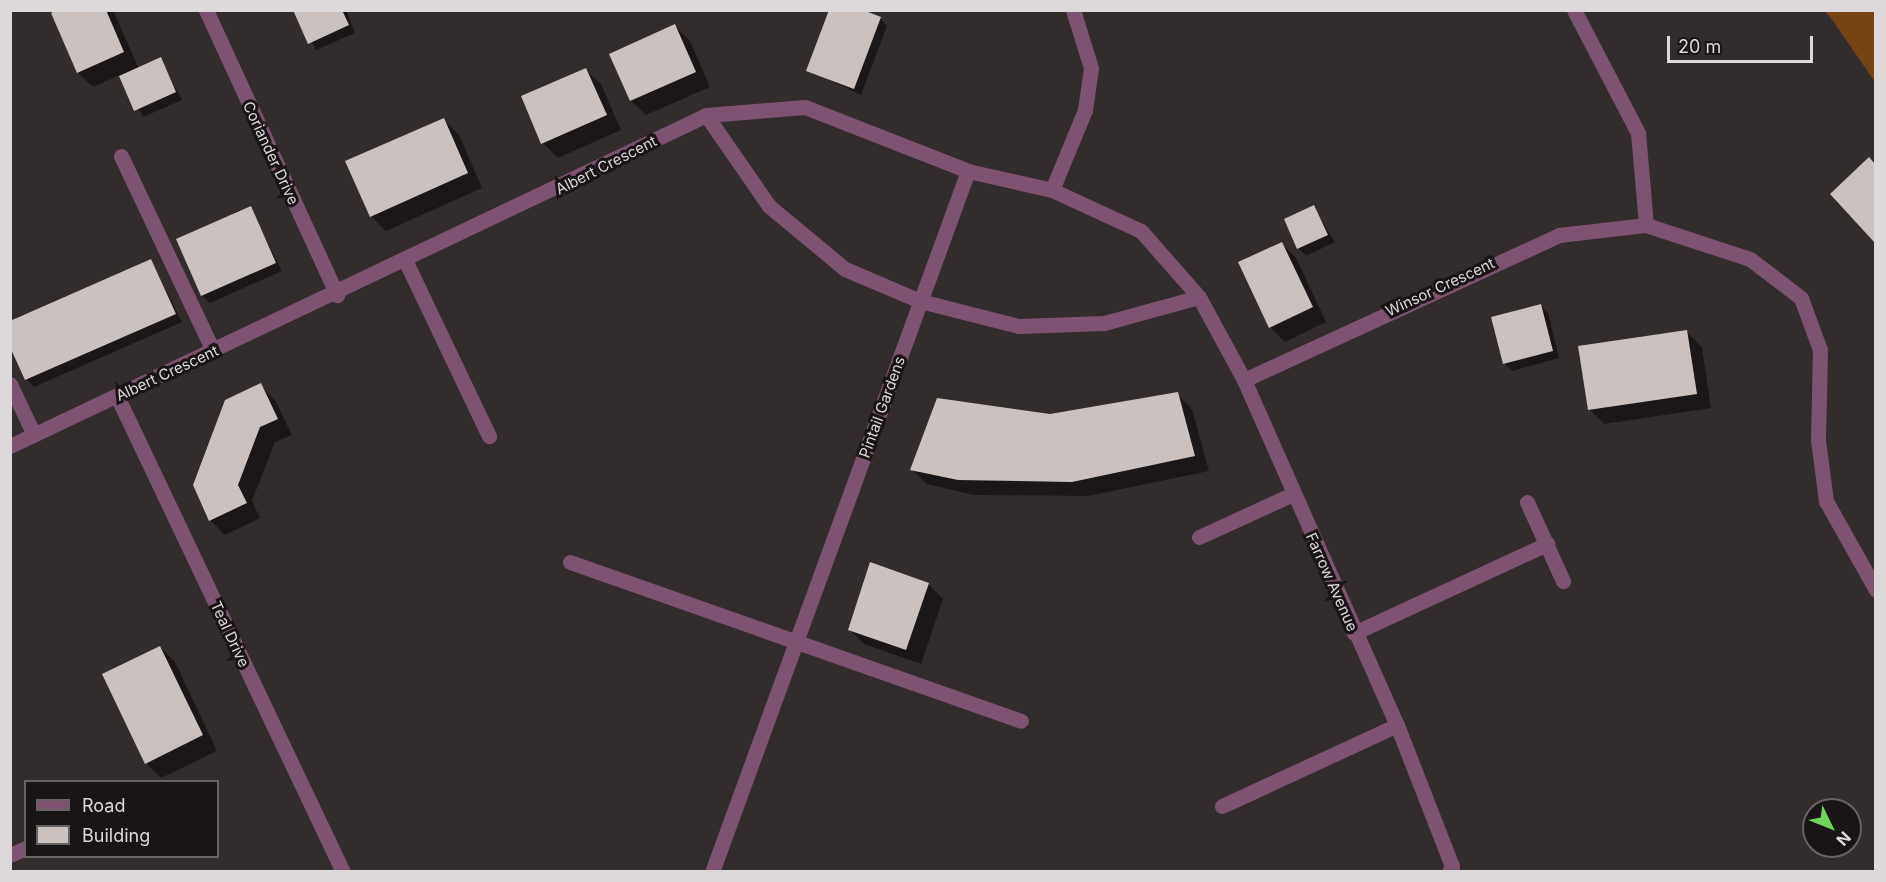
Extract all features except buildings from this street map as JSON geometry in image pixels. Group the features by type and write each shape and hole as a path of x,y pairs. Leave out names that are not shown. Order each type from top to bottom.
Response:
{"street":[{"name":"Coriander Drive","path":"206,10 337,295"},
{"path":"1052,190 1085,110 1091,68 1073,10"},
{"path":"1574,10 1638,133 1646,225"},
{"name":"Albert Crescent","path":"10,446 337,295 706,115 806,107 968,171 1052,190 1141,231 1199,297"},
{"path":"706,115 769,206 845,269 921,300 1019,326 1104,323 1199,297"},
{"path":"121,156 213,351"},
{"name":"Pintail Gardens","path":"712,872 968,171"},
{"name":"Winsor Crescent","path":"1244,380 1559,235 1646,225 1750,259 1801,298 1820,350 1818,440 1826,501 1875,590"},
{"path":"406,262 489,436"},
{"name":"Farrow Avenue","path":"1199,297 1244,380 1354,633 1397,725 1452,866 1449,872"},
{"path":"10,384 34,435"},
{"name":"Teal Drive","path":"117,396 343,872"},
{"path":"1199,537 1293,494"},
{"path":"1527,502 1563,581"},
{"path":"1354,633 1547,544"},
{"path":"570,562 1021,722"},
{"path":"1222,806 1397,725"},
{"path":"10,855 24,849"}],"shaded area":[{"path":"1825,11 1875,11 1875,82 1833,21"}]}
